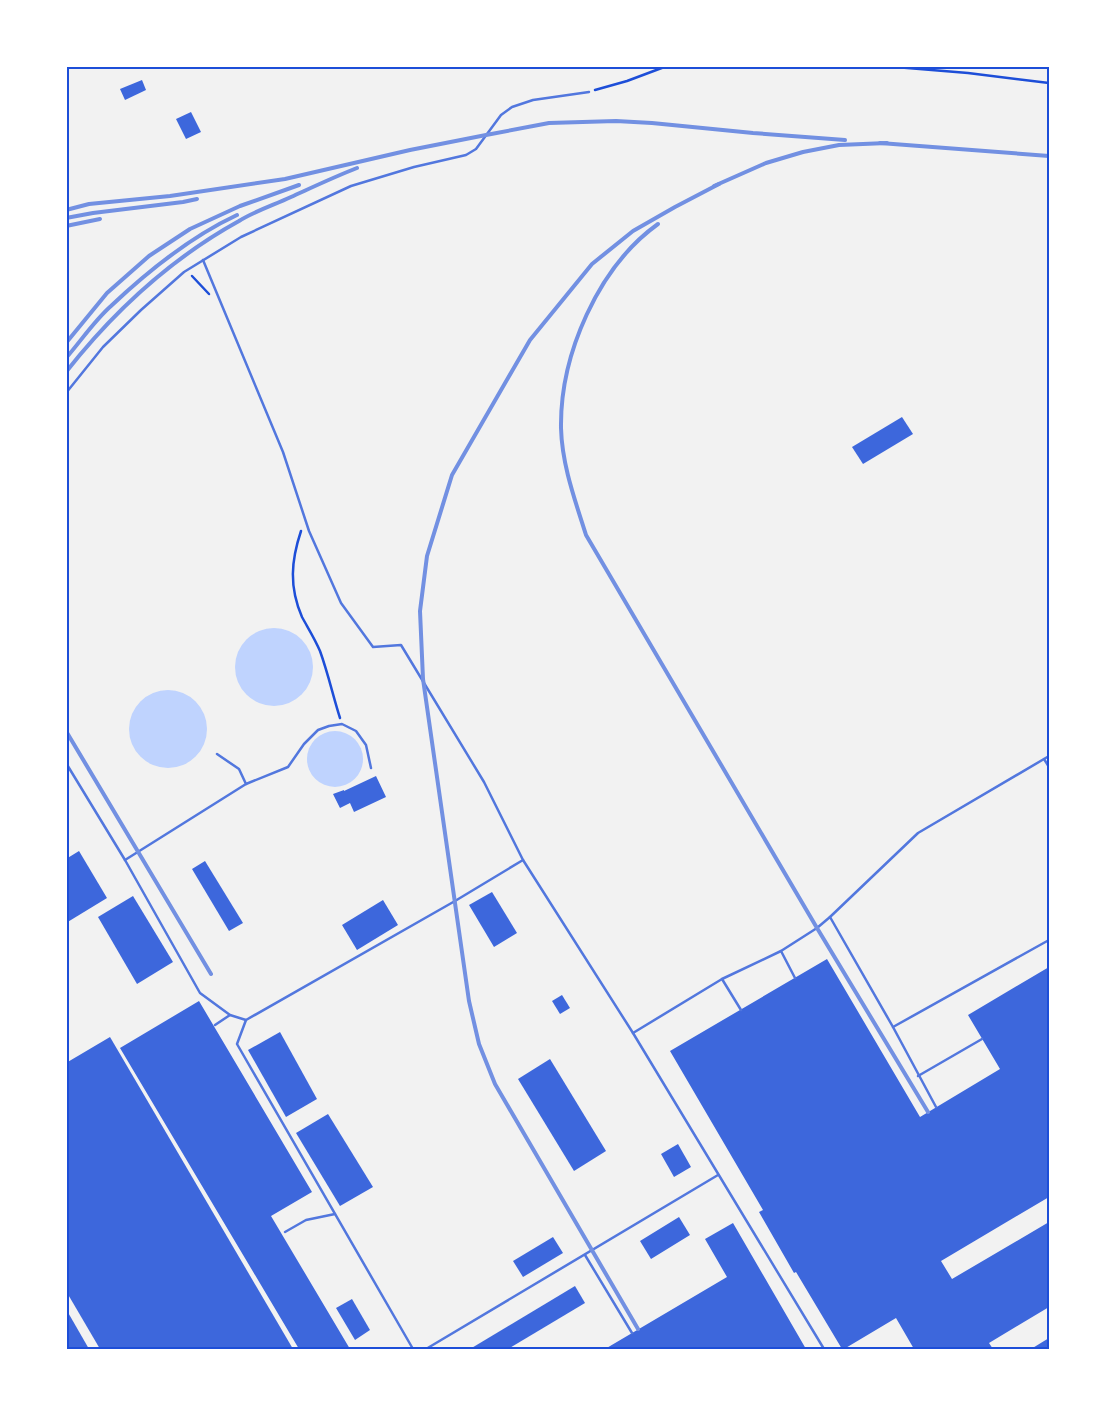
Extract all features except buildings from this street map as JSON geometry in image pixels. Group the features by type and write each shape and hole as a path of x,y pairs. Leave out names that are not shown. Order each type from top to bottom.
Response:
{"lane":[{"path":"66,394 103,347 141,310 186,270 241,237 351,186 466,154 476,149 501,115 512,107 533,100 589,92"},
{"path":"203,260 283,452 309,531 341,604 373,647 401,645 484,782 523,860 633,1033 824,1349"},
{"path":"125,860 246,784 288,767 304,744 318,730 342,724 356,731 366,745 371,768"},
{"path":"217,754 239,769 246,784"},
{"path":"633,1033 722,979 781,951 817,928 918,832 1049,756"},
{"path":"1044,759 1049,767"},
{"path":"66,763 125,860 200,993 230,1015 246,1020"},
{"path":"413,1349 237,1044 246,1020 523,860"},
{"path":"830,917 936,1107"},
{"path":"893,1027 1049,940"},
{"path":"781,951 795,978"},
{"path":"722,979 741,1010"},
{"path":"215,1025 230,1015"},
{"path":"918,1076 982,1039"},
{"path":"426,1349 718,1175"},
{"path":"285,1232 306,1220 335,1214"},
{"path":"585,1255 632,1333"}],"path":[{"path":"589,92 627,81 666,66"},
{"path":"883,66 968,73 1049,83"},
{"path":"186,270 205,288 212,299"},
{"path":"302,526 293,559 292,581 302,616 319,650 342,724"}],"water":[{"path":"266,628 282,628 296,634 307,645 313,659 313,675 307,689 296,700 282,706 266,706 252,700 241,689 235,675 235,659 241,645 252,634"},
{"path":"160,690 176,690 190,696 201,707 207,721 207,737 201,751 190,762 176,768 160,768 146,762 135,751 129,737 129,721 135,707 146,696"},
{"path":"335,731 350,736 358,744 363,759 358,774 350,782 335,787 320,782 312,774 307,759 312,744 320,736"}],"railway":[{"path":"66,210 89,204 170,196 285,179 410,150 549,123 616,121 652,123 845,140"},
{"path":"880,143 1049,156"},
{"path":"714,186 766,163 803,152 839,145 887,143"},
{"path":"66,372 124,307 167,269 190,252 251,214 357,168"},
{"path":"638,1329 495,1084 479,1044 469,1001 423,679 420,611 427,556 452,475 530,340 592,264 633,231 719,184"},
{"path":"66,343 107,293 149,256 190,229 240,206 299,185"},
{"path":"66,218 197,199"},
{"path":"66,358 99,318 140,280 186,244 237,215"},
{"path":"66,226 100,219"},
{"path":"658,224 637,242 617,264 601,288 575,343 567,371 562,400 561,428 566,469 574,496 586,535 817,928 928,1112"},
{"path":"66,731 211,974"}]}
